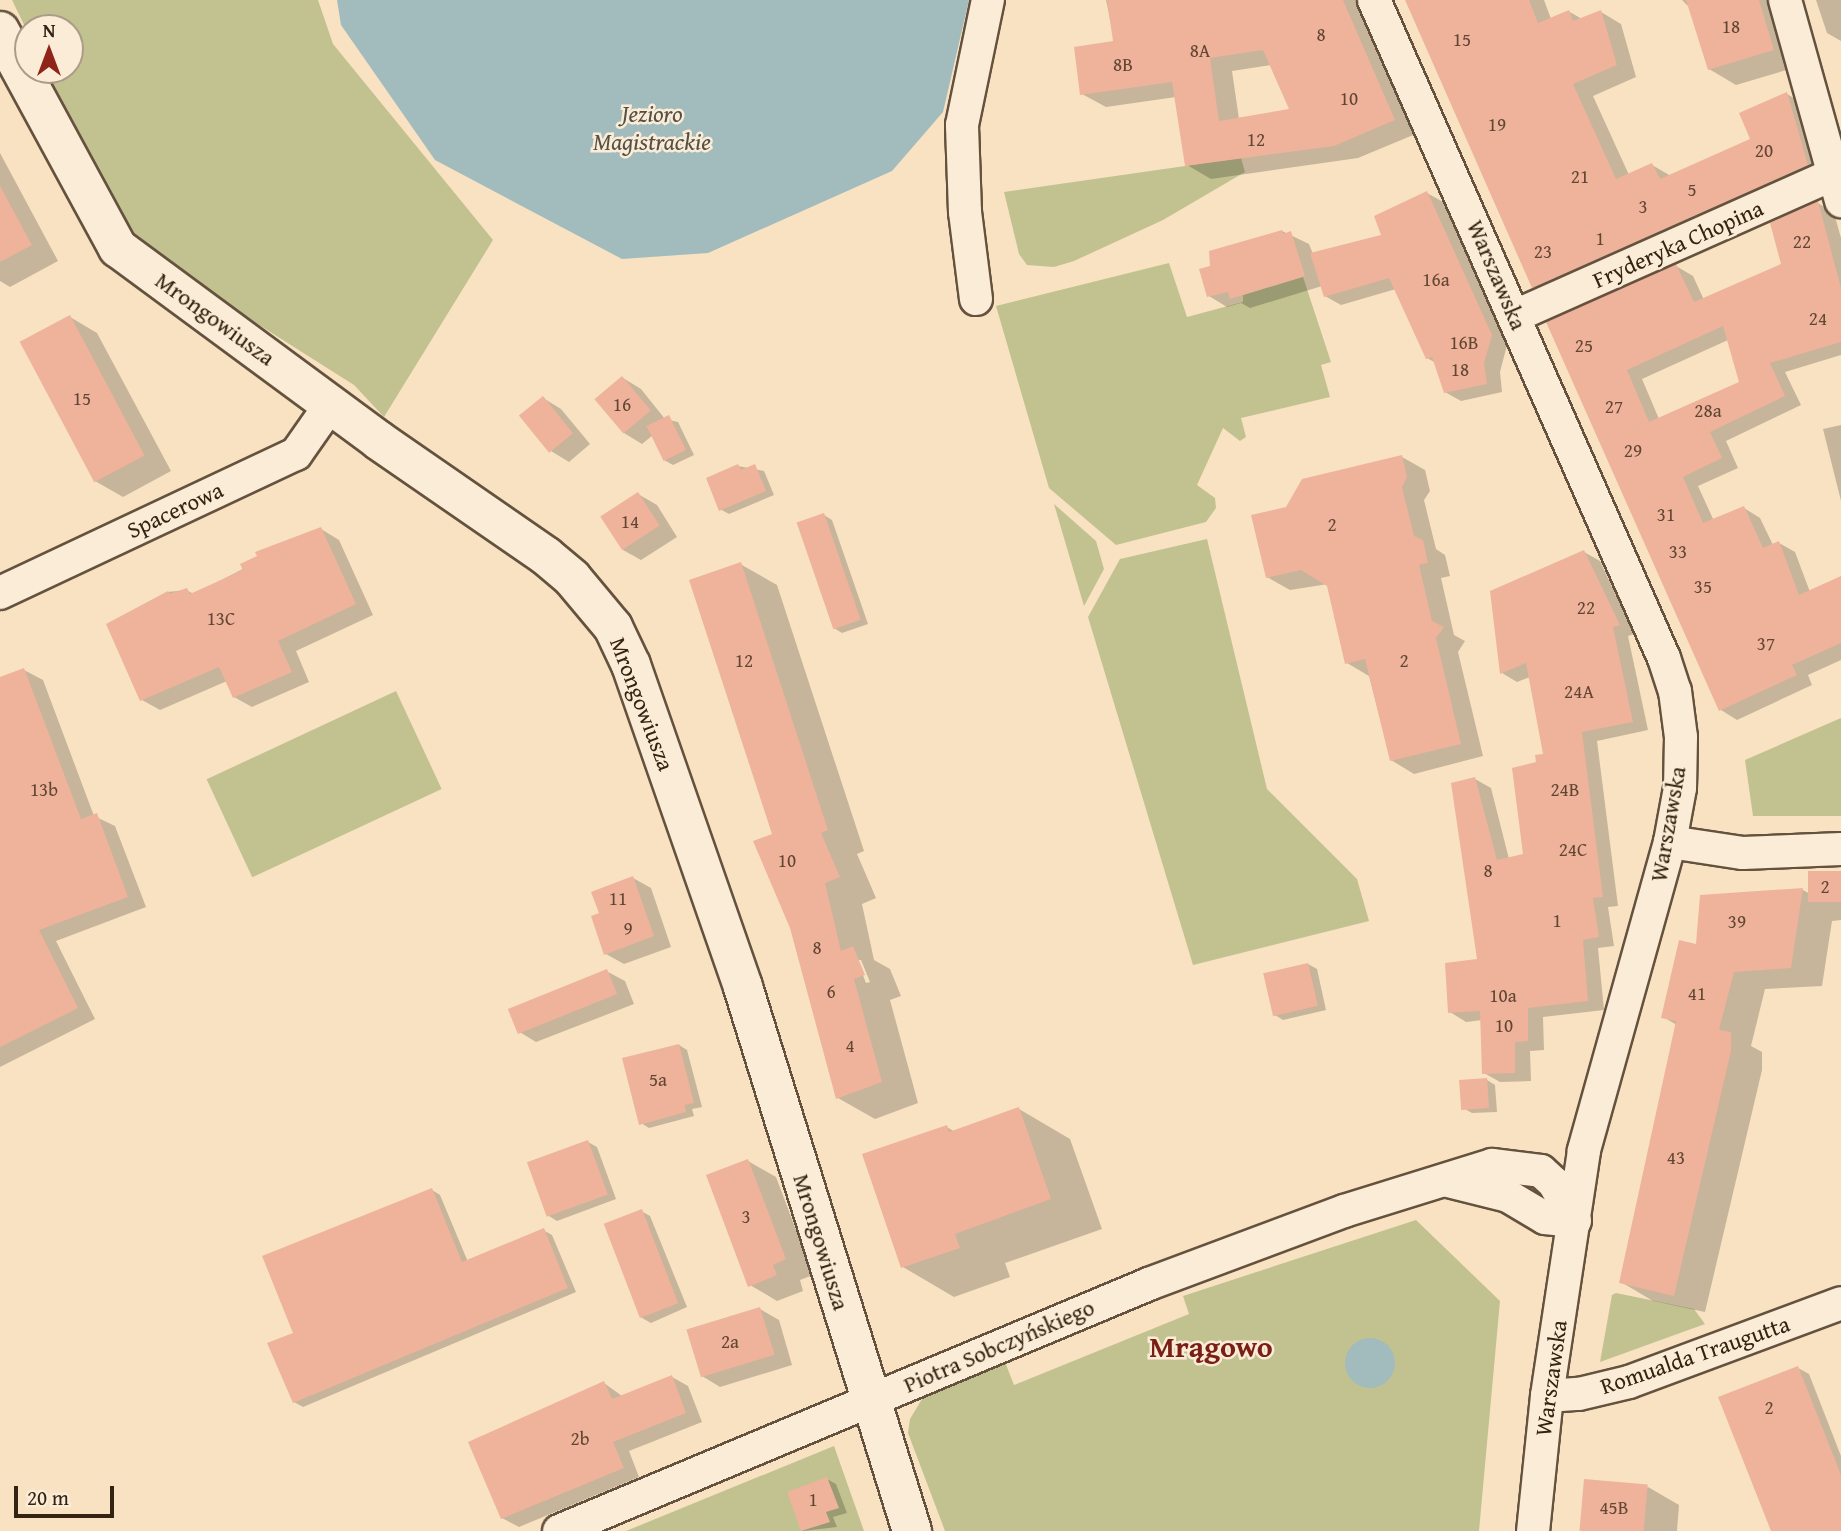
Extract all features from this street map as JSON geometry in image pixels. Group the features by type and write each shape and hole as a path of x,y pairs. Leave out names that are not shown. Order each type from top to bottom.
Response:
{"street":[{"path":"976,299 965,212 962,125 988,0"},
{"name":"Warszawska","path":"1374,0 1515,316 1675,691 1681,737 1680,788 1670,842 1584,1151 1547,1396 1533,1531"},
{"path":"1785,0 1839,182"},
{"name":"Mrongowiusza","path":"0,32 118,248 545,556 580,587 613,627 631,665 743,987 868,1401 912,1531"},
{"name":"Fryderyka Chopina","path":"1515,316 1839,182"},
{"name":"Spacerowa","path":"0,593 296,454 331,404"},
{"path":"1670,842 1742,853 1841,849"},
{"name":"Piotra Sobczyńskiego","path":"559,1531 1187,1269 1344,1211 1492,1165 1541,1171 1554,1183 1575,1221"},
{"name":"Romualda Traugutta","path":"1547,1396 1579,1394 1629,1382 1841,1303"}],"green space":[{"path":"12,0 318,0 333,44 493,240 384,417 354,385 126,241 53,84 84,84 84,14 19,14"},
{"path":"1241,158 1245,172 1163,220 1074,261 1054,267 1027,265 1019,254 1004,192"},
{"path":"1169,263 1187,317 1243,302 1243,295 1303,277 1331,362 1321,365 1330,397 1241,418 1246,437 1240,441 1223,428 1197,485 1215,498 1216,508 1206,522 1116,545 1049,488 996,306"},
{"path":"1054,504 1096,541 1104,569 1084,606"},
{"path":"1207,539 1267,789 1357,879 1369,921 1193,965 1088,617 1120,559"},
{"path":"396,691 442,789 252,877 207,779"},
{"path":"1841,718 1841,816 1753,816 1745,760"},
{"path":"1416,1220 1500,1301 1479,1531 945,1531 908,1433 910,1419 925,1394 1005,1362 1014,1385 1189,1314 1183,1296"},
{"path":"1616,1293 1694,1309 1705,1324 1600,1362 1612,1295"},
{"path":"834,1446 864,1531 626,1531"}],"water":[{"name":"Jezioro Magistrackie","path":"337,0 969,0 943,112 892,171 708,253 622,259 435,160 341,25"},
{"path":"1370,1338 1388,1345 1395,1363 1388,1381 1370,1388 1352,1381 1345,1363 1352,1345"}],"building":[{"path":"1107,0 1343,0 1395,120 1334,146 1185,166 1172,82 1080,95 1074,47 1113,41","holes":["1263,50 1289,109 1219,121 1210,58"]},
{"path":"1405,0 1529,0 1538,23 1569,10 1573,21 1601,10 1617,65 1573,84 1616,179 1652,163 1660,179 1750,139 1739,113 1787,92 1808,165 1532,288"},
{"path":"1686,0 1759,0 1774,50 1708,70"},
{"path":"0,186 32,245 0,262"},
{"path":"1427,191 1492,335 1484,363 1487,384 1444,393 1432,357 1426,359 1389,278 1324,297 1310,253 1381,235 1374,216"},
{"path":"1818,201 1841,288 1841,342 1770,363 1785,396 1710,432 1722,458 1683,477 1703,523 1744,506 1763,548 1779,541 1799,595 1841,576 1841,643 1792,665 1797,675 1719,711 1546,322 1676,264 1694,302 1781,264 1770,223","holes":["1723,326 1739,382 1649,422 1627,370"]},
{"path":"1282,230 1283,234 1291,231 1305,276 1230,299 1228,292 1207,297 1199,269 1210,266 1209,251"},
{"path":"70,315 145,455 94,482 20,342"},
{"path":"622,376 651,410 623,434 594,399"},
{"path":"543,396 573,433 549,453 519,416"},
{"path":"669,415 686,450 664,461 647,426"},
{"path":"1402,455 1407,477 1402,487 1414,536 1423,540 1428,563 1419,565 1432,621 1444,627 1436,638 1461,744 1390,761 1365,659 1345,664 1327,586 1301,570 1266,578 1251,515 1286,507 1302,479"},
{"path":"738,464 741,470 755,464 766,491 719,511 706,478"},
{"path":"638,492 660,526 622,550 600,517"},
{"path":"824,513 861,620 833,629 797,522"},
{"path":"321,527 356,604 278,641 292,672 233,698 219,667 140,701 106,624 168,591 170,594 187,588 190,594 243,570 240,564 257,556 255,552"},
{"path":"1584,550 1620,625 1613,627 1633,722 1582,732 1603,897 1593,898 1599,937 1583,940 1588,1001 1528,1008 1528,1041 1515,1042 1515,1073 1482,1074 1480,1011 1448,1013 1445,963 1477,959 1451,783 1475,777 1497,860 1523,854 1512,768 1536,762 1535,755 1543,754 1526,663 1500,674 1490,591"},
{"path":"741,562 828,830 821,833 840,877 825,883 841,951 853,946 865,975 854,979 882,1082 836,1099 790,928 753,841 772,834 689,580"},
{"path":"24,668 81,819 97,813 128,897 39,930 78,1008 0,1047 0,677"},
{"path":"1808,871 1841,871 1841,902 1808,902"},
{"path":"633,876 654,936 604,955 591,916 599,913 591,892"},
{"path":"1803,888 1791,968 1734,972 1719,1030 1731,1032 1731,1051 1674,1296 1619,1283 1676,1021 1661,1018 1679,940 1696,944 1700,895"},
{"path":"1308,963 1318,1006 1273,1016 1263,973"},
{"path":"607,969 617,994 518,1034 508,1009"},
{"path":"679,1044 694,1103 685,1105 686,1112 639,1125 622,1058"},
{"path":"1487,1078 1489,1108 1461,1110 1459,1080"},
{"path":"1019,1107 1051,1199 955,1234 960,1248 901,1268 862,1154 947,1125 949,1132"},
{"path":"588,1140 608,1195 547,1217 527,1162"},
{"path":"748,1159 786,1259 773,1265 777,1275 748,1287 706,1175"},
{"path":"432,1188 462,1262 544,1228 568,1288 293,1403 267,1343 293,1333 262,1256"},
{"path":"642,1209 678,1303 640,1318 604,1224"},
{"path":"760,1307 775,1355 701,1377 686,1330"},
{"path":"1798,1366 1841,1475 1841,1531 1771,1531 1718,1397"},
{"path":"672,1375 686,1413 613,1442 624,1468 501,1519 468,1442 604,1381 612,1399"},
{"path":"827,1477 839,1508 826,1512 830,1522 801,1531 787,1492"},
{"path":"1584,1479 1648,1485 1644,1531 1579,1531"}],"district":[{"name":"Mrągowo","path":"1211,1346"}]}
